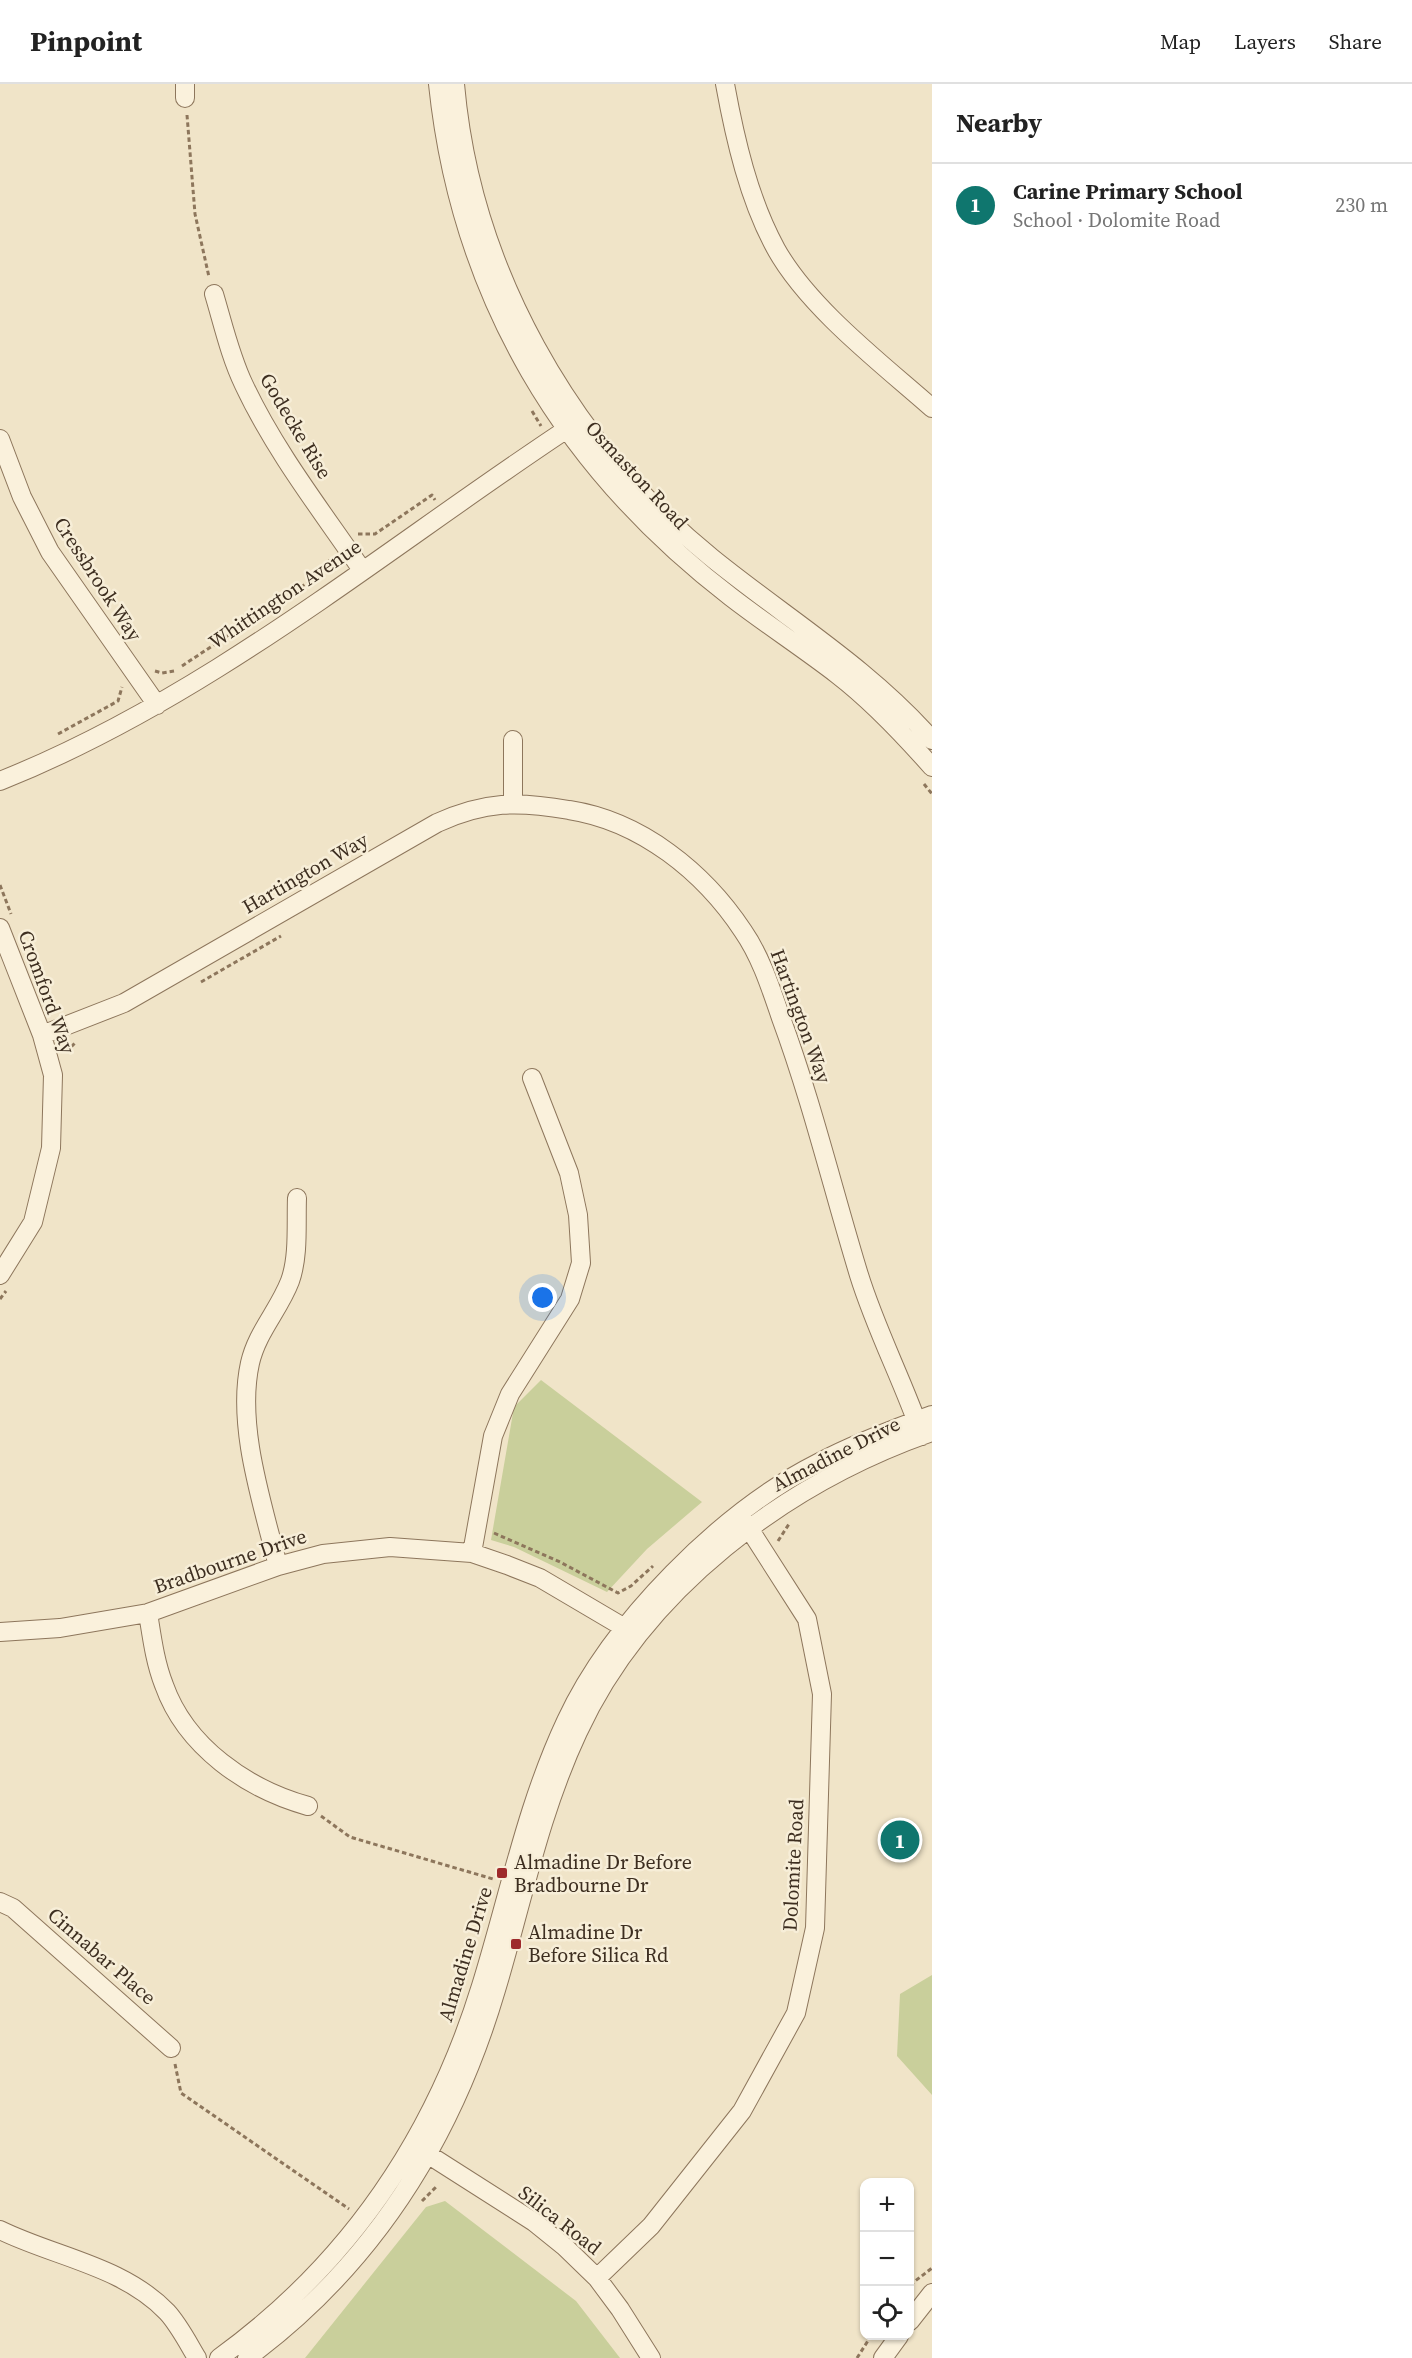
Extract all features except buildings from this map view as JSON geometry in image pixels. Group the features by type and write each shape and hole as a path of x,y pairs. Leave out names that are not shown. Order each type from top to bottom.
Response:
{"street":[{"name":"Osmaston Road","path":"438,84 448,163 486,282 519,351 565,430 595,469 661,537 731,597 856,690 932,767"},
{"name":"Osmaston Road","path":"455,84 460,132 473,190 501,273 540,355 581,420 628,480 680,532 868,678 932,740"},
{"path":"725,84 747,174 760,213 776,249 811,297 932,408"},
{"name":"Godecke Rise","path":"214,294 229,346 244,385 267,426 362,570"},
{"name":"Whittington Avenue","path":"0,781 46,762 157,705 311,606 581,420"},
{"name":"Cressbrook Way","path":"0,439 22,497 50,552 157,705"},
{"path":"513,740 513,804"},
{"name":"Hartington Way","path":"42,1035 124,1003 437,823 485,805 513,804 587,813 619,822 650,840 685,866 719,901 744,932 765,972 795,1055 866,1298 926,1426"},
{"name":"Cromford Way","path":"0,1275 33,1222 51,1148 53,1075 6,923"},
{"path":"472,1553 493,1436 510,1394 570,1299 581,1263 578,1215 569,1173 532,1078"},
{"path":"278,1566 256,1478 247,1396 250,1365 256,1341 291,1280 295,1254 297,1198"},
{"name":"Almadine Drive","path":"247,2358 308,2308 361,2252 400,2202 471,2018 538,1785 567,1718 598,1664 630,1631 687,1581 745,1521 926,1426"},
{"name":"Dolomite Road","path":"597,2278 651,2226 742,2111 796,2013 815,1928 822,1694 807,1619 745,1521"},
{"name":"Bradbourne Drive","path":"0,1632 60,1628 148,1613 278,1566 323,1554 390,1547 472,1553 540,1578 630,1631"},
{"path":"148,1613 154,1653 165,1687 181,1719 198,1740 249,1783 279,1798 308,1806"},
{"name":"Almadine Drive","path":"219,2358 263,2326 330,2261 421,2149 480,2039 551,1797 578,1731 630,1631"},
{"name":"Cinnabar Place","path":"0,1902 13,1908 171,2048"},
{"name":"Silica Road","path":"421,2149 534,2222 565,2247 597,2278 651,2358"},
{"path":"0,2230 109,2272 136,2286 169,2314 197,2358"},
{"path":"914,2315 932,2293"},
{"path":"883,2358 896,2340"}],"path":[{"path":"185,91 195,214 214,294"},
{"path":"49,738 118,701 123,684 136,676 150,669 162,674 173,672 312,579 330,563 330,550 359,533"},
{"path":"0,885 6,923"},
{"path":"192,986 282,935"},
{"path":"765,1552 774,1547 796,1517"},
{"path":"477,1527 560,1562 618,1593 631,1586 657,1564"},
{"path":"308,1806 350,1837 510,1884"},
{"path":"171,2048 181,2092 365,2220"},
{"path":"857,2358 868,2340"}],"green space":[{"path":"541,1380 702,1502 647,1549 607,1592 514,1547 491,1540 514,1407"},
{"path":"932,1975 932,2095 897,2056 900,1994"},
{"path":"445,2201 576,2301 620,2358 305,2358 426,2207"}],"place":[{"name":"Carine Primary School","path":"900,1840"},
{"name":"Almadine Dr Before Bradbourne Dr","path":"502,1873"},
{"name":"Almadine Dr Before Silica Rd","path":"516,1944"}]}
